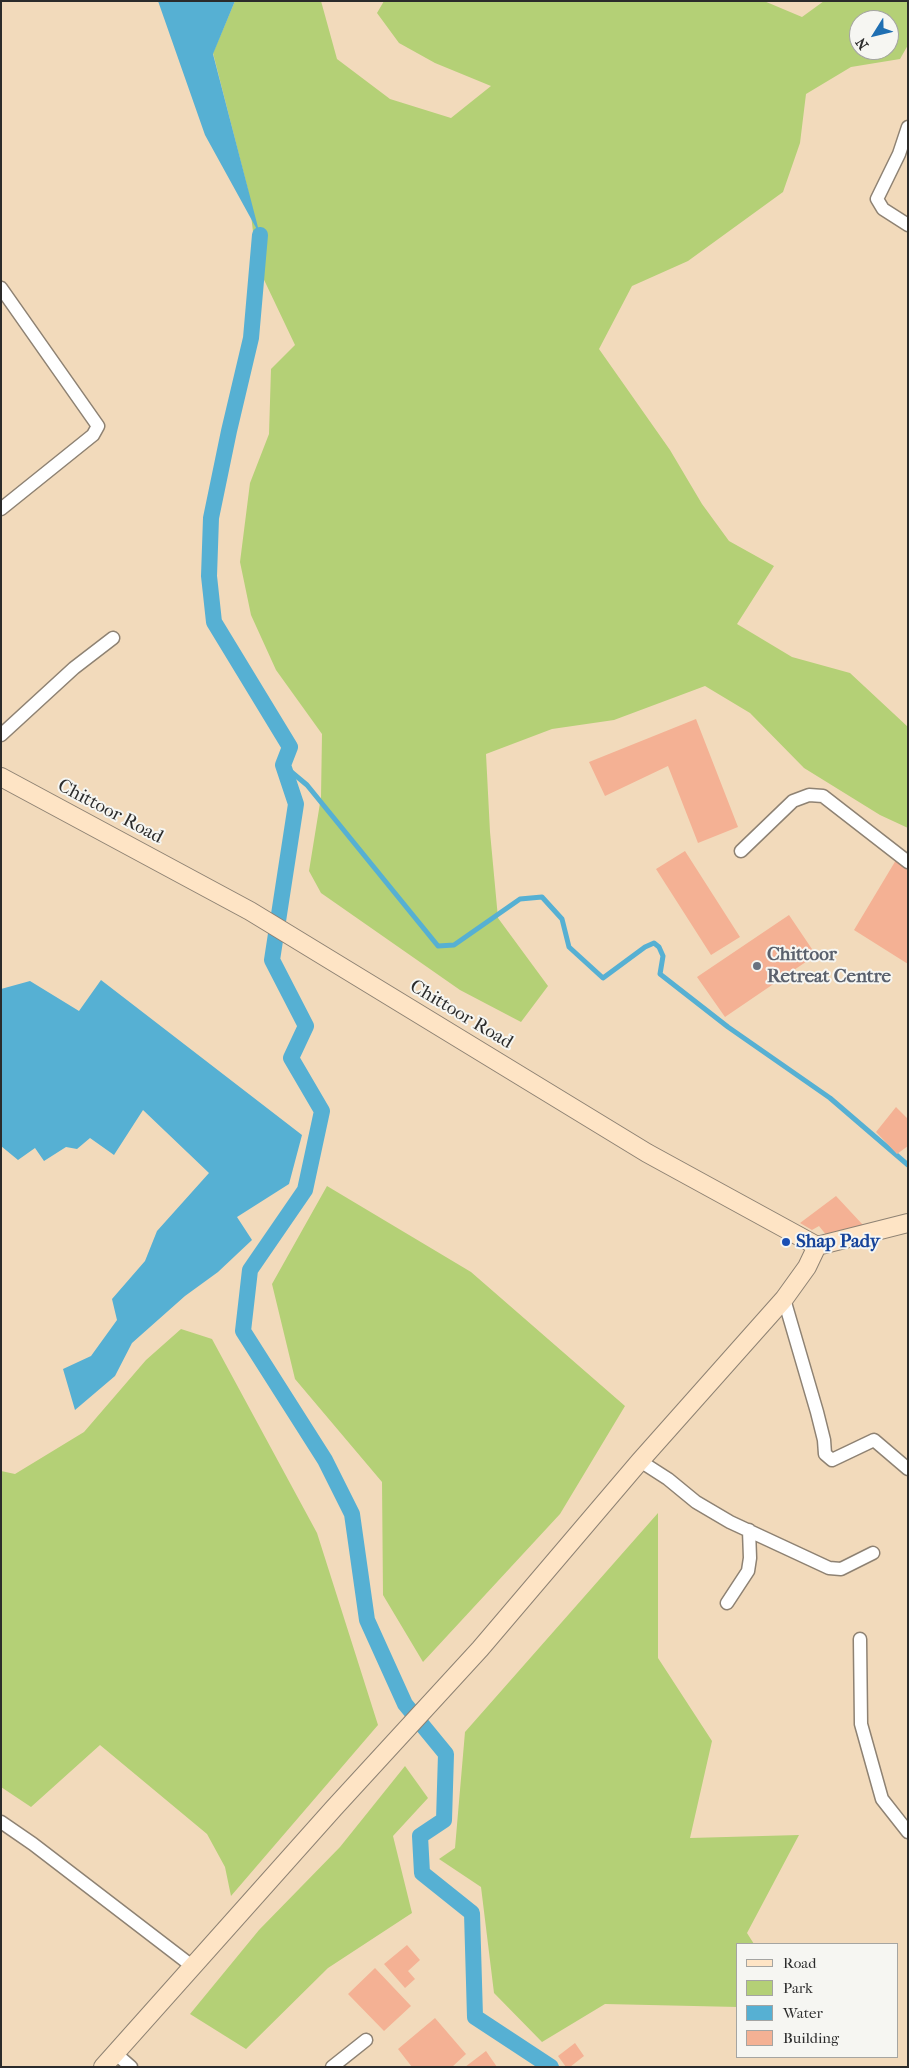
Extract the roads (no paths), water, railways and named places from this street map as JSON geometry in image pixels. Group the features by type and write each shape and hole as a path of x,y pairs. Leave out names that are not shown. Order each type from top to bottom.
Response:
{"main road":[{"name":"Chittoor Road","path":"1,777 250,911 647,1152 817,1246"},
{"path":"103,2067 334,1808 480,1649 640,1461 784,1299 807,1267 817,1246 908,1223"}],"street":[{"path":"908,126 899,154 877,199 883,209 908,225"},
{"path":"1,288 98,426 93,435 1,509"},
{"path":"1,735 74,668 113,638"},
{"path":"741,851 793,801 809,795 823,796 908,862"},
{"path":"784,1299 822,1431 825,1454 832,1460 874,1440 908,1469"},
{"path":"640,1461 668,1479 696,1502 730,1522 829,1568 841,1569 873,1553"},
{"path":"727,1603 748,1571 750,1558 749,1530"},
{"path":"860,1639 861,1724 882,1799 908,1832"},
{"path":"1,1822 33,1844 192,1966"},
{"path":"332,2067 366,2040"},
{"path":"115,2053 131,2067"}],"water":[{"path":"158,1 235,1 213,54 260,235 205,135"},
{"path":"101,980 302,1135 289,1184 237,1217 252,1240 218,1272 185,1296 132,1343 115,1376 75,1410 63,1369 91,1356 117,1320 112,1299 145,1261 157,1231 209,1173 143,1110 114,1155 90,1138 77,1149 66,1147 44,1161 35,1148 18,1160 1,1146 1,989 30,981 79,1011"}],"waterway":[{"path":"260,235 251,338 211,518 209,576 214,622 290,747 283,765 296,804 272,960 306,1026 291,1058 322,1111 305,1190 250,1270 243,1331 325,1460 352,1514 367,1620 405,1704 446,1754 444,1820 420,1836 422,1873 472,1913 475,2017 551,2067"},
{"path":"283,765 307,785 438,946 454,945 520,899 542,897 562,919 569,947 603,978 645,947 654,943 659,947 663,956 660,974 728,1027 830,1098 908,1165"}],"place":[{"name":"Chittoor Retreat Centre","path":"757,966"},
{"name":"Shap Pady","path":"786,1242"}]}
